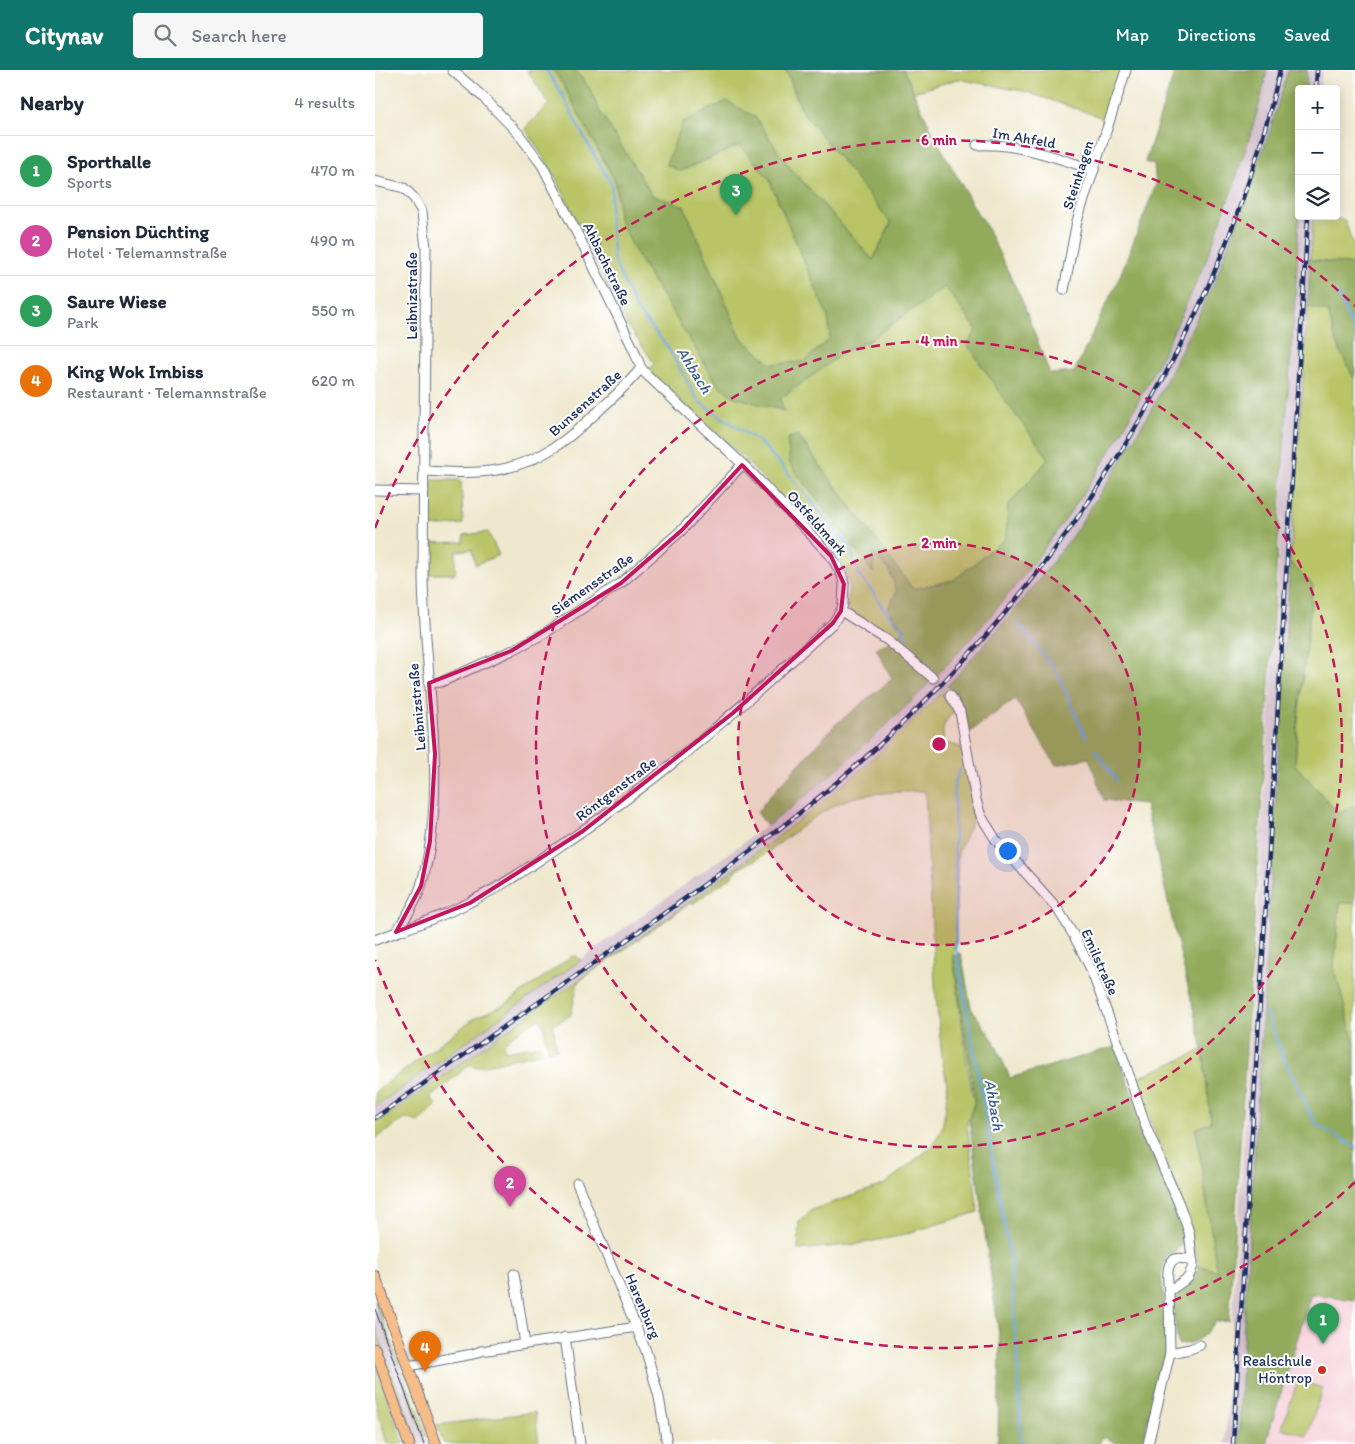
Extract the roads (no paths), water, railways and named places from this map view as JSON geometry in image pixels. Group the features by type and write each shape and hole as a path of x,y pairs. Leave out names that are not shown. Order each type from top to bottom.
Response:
{"main road":[{"path":"375,1276 436,1444"},
{"path":"375,1349 409,1444"}],"street":[{"name":"Ahbachstraße","path":"452,70 483,97 512,127 542,166 583,244 641,368 742,465"},
{"name":"Steinhagen","path":"1065,290 1077,221 1126,70"},
{"name":"Im Ahfeld","path":"977,145 995,144 1045,154 1094,170"},
{"name":"Leibnizstraße","path":"375,181 404,188 414,198 422,212 426,248 424,616 435,754 433,814 421,886 410,911 396,932"},
{"name":"Bunsenstraße","path":"424,471 497,470 530,461 564,442 631,380 641,368"},
{"name":"Ostfeldmark","path":"742,465 751,472 831,556 842,575 844,584 841,611"},
{"name":"Siemensstraße","path":"429,684 441,682 511,651 545,633 613,588 682,530 742,465"},
{"path":"375,490 424,491"},
{"path":"841,611 887,640 933,678"},
{"name":"Röntgenstraße","path":"375,940 437,918 470,903 506,882 583,831 686,753 733,714 833,623 841,611"},
{"name":"Emilstraße","path":"950,695 960,712 976,800 981,816 996,840 1057,908 1089,965 1146,1127 1189,1232 1193,1262"},
{"name":"Harenburg","path":"577,1183 646,1351 655,1381 667,1444"},
{"path":"1147,1444 1170,1353 1168,1266 1172,1261 1179,1258 1185,1258 1193,1262 1192,1272 1188,1278 1169,1291"},
{"path":"514,1274 525,1344"},
{"path":"408,1366 525,1344 637,1327"},
{"path":"565,1338 580,1444"},
{"path":"1170,1353 1200,1345"}],"waterway":[{"name":"Ahbach","path":"546,70 562,94 586,141 612,185 610,216 614,261 636,309 667,346 699,402 758,441 820,511 850,548 860,577 873,592 883,608 902,628 905,636"},
{"path":"1338,295 1355,333"},
{"path":"1017,622 1057,672 1086,738"},
{"path":"1095,750 1116,780"},
{"name":"Ahbach","path":"960,770 954,783 956,948 1010,1258 1021,1444"},
{"path":"1266,1012 1284,1059 1315,1123 1355,1147"}],"tunnel":[{"path":"933,678 950,695"}],"tram line":[{"path":"375,1309 424,1444"}],"railway":[{"path":"375,1118 692,894 798,814 849,772 924,701 995,624 1060,542 1119,454 1171,363 1216,268 1252,170 1280,70"},
{"path":"1316,85 1317,70"},
{"path":"1233,1444 1308,220"}],"place":[{"name":"Saure Wiese","path":"736,215"},
{"name":"Pension Düchting","path":"510,1207"},
{"name":"Sporthalle","path":"1323,1344"},
{"name":"Realschule Höntrop","path":"1322,1370"},
{"name":"King Wok Imbiss","path":"425,1372"}]}
